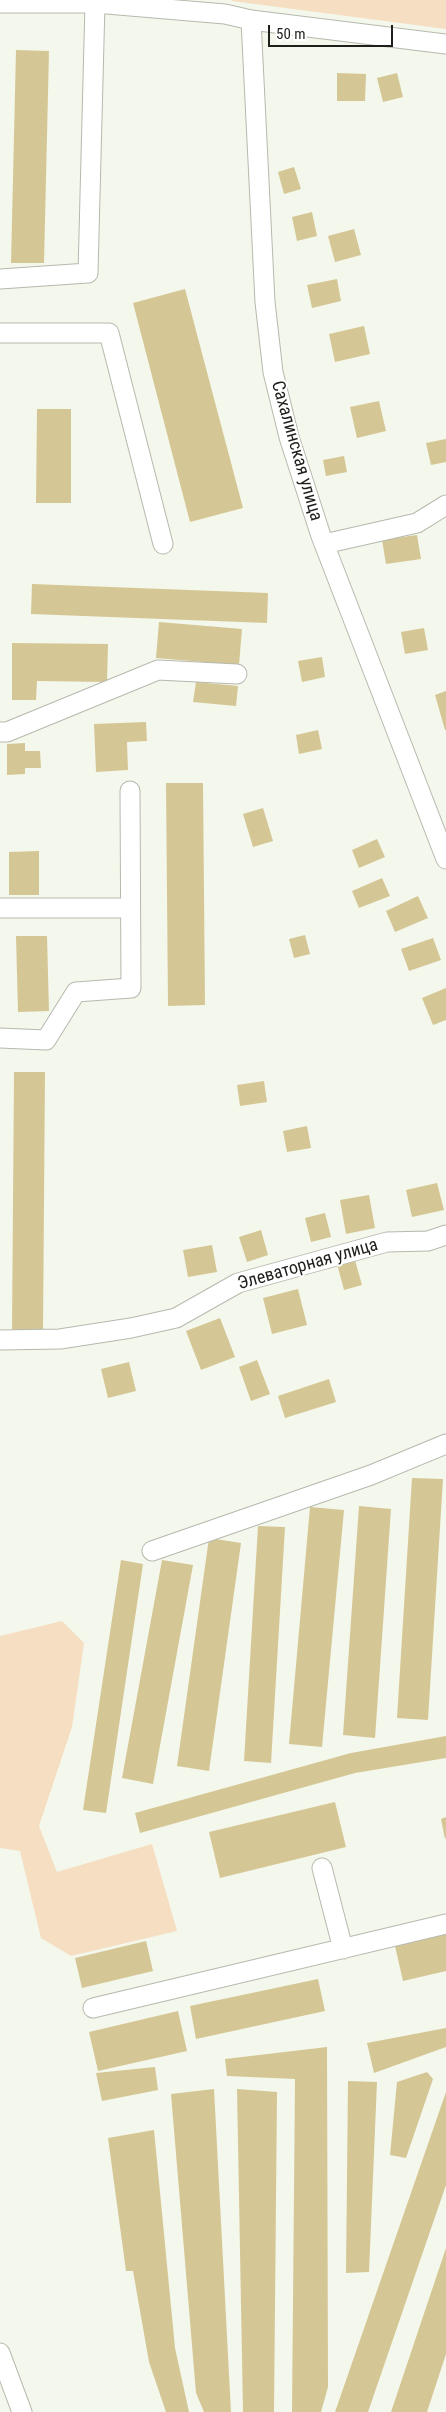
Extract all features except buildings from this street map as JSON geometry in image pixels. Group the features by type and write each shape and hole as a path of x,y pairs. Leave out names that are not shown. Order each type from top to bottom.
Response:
{"street":[{"path":"0,3 95,3 226,14 250,20 446,44"},
{"path":"0,279 88,273 95,3"},
{"name":"Сахалинская улица","path":"250,20 265,302 272,372 288,437 324,544 446,859"},
{"path":"0,333 109,333 163,544"},
{"path":"324,544 416,523 446,505"},
{"path":"0,732 7,732 158,670 237,674"},
{"path":"0,1038 46,1040 76,992 130,988 130,791"},
{"path":"0,908 130,908"},
{"name":"Элеваторная улица","path":"0,1340 60,1339 131,1328 176,1318 238,1283 387,1242 428,1241 446,1236"},
{"path":"152,1551 371,1475 446,1444"},
{"path":"322,1868 343,1949"},
{"path":"93,2008 446,1924"},
{"path":"0,2353 22,2412"}],"shaded area":[{"path":"446,0 446,29 232,1"},
{"path":"62,1621 84,1643 72,1727 39,1826 57,1872 152,1844 177,1931 71,1956 41,1938 20,1851 0,1848 0,1636"}]}
